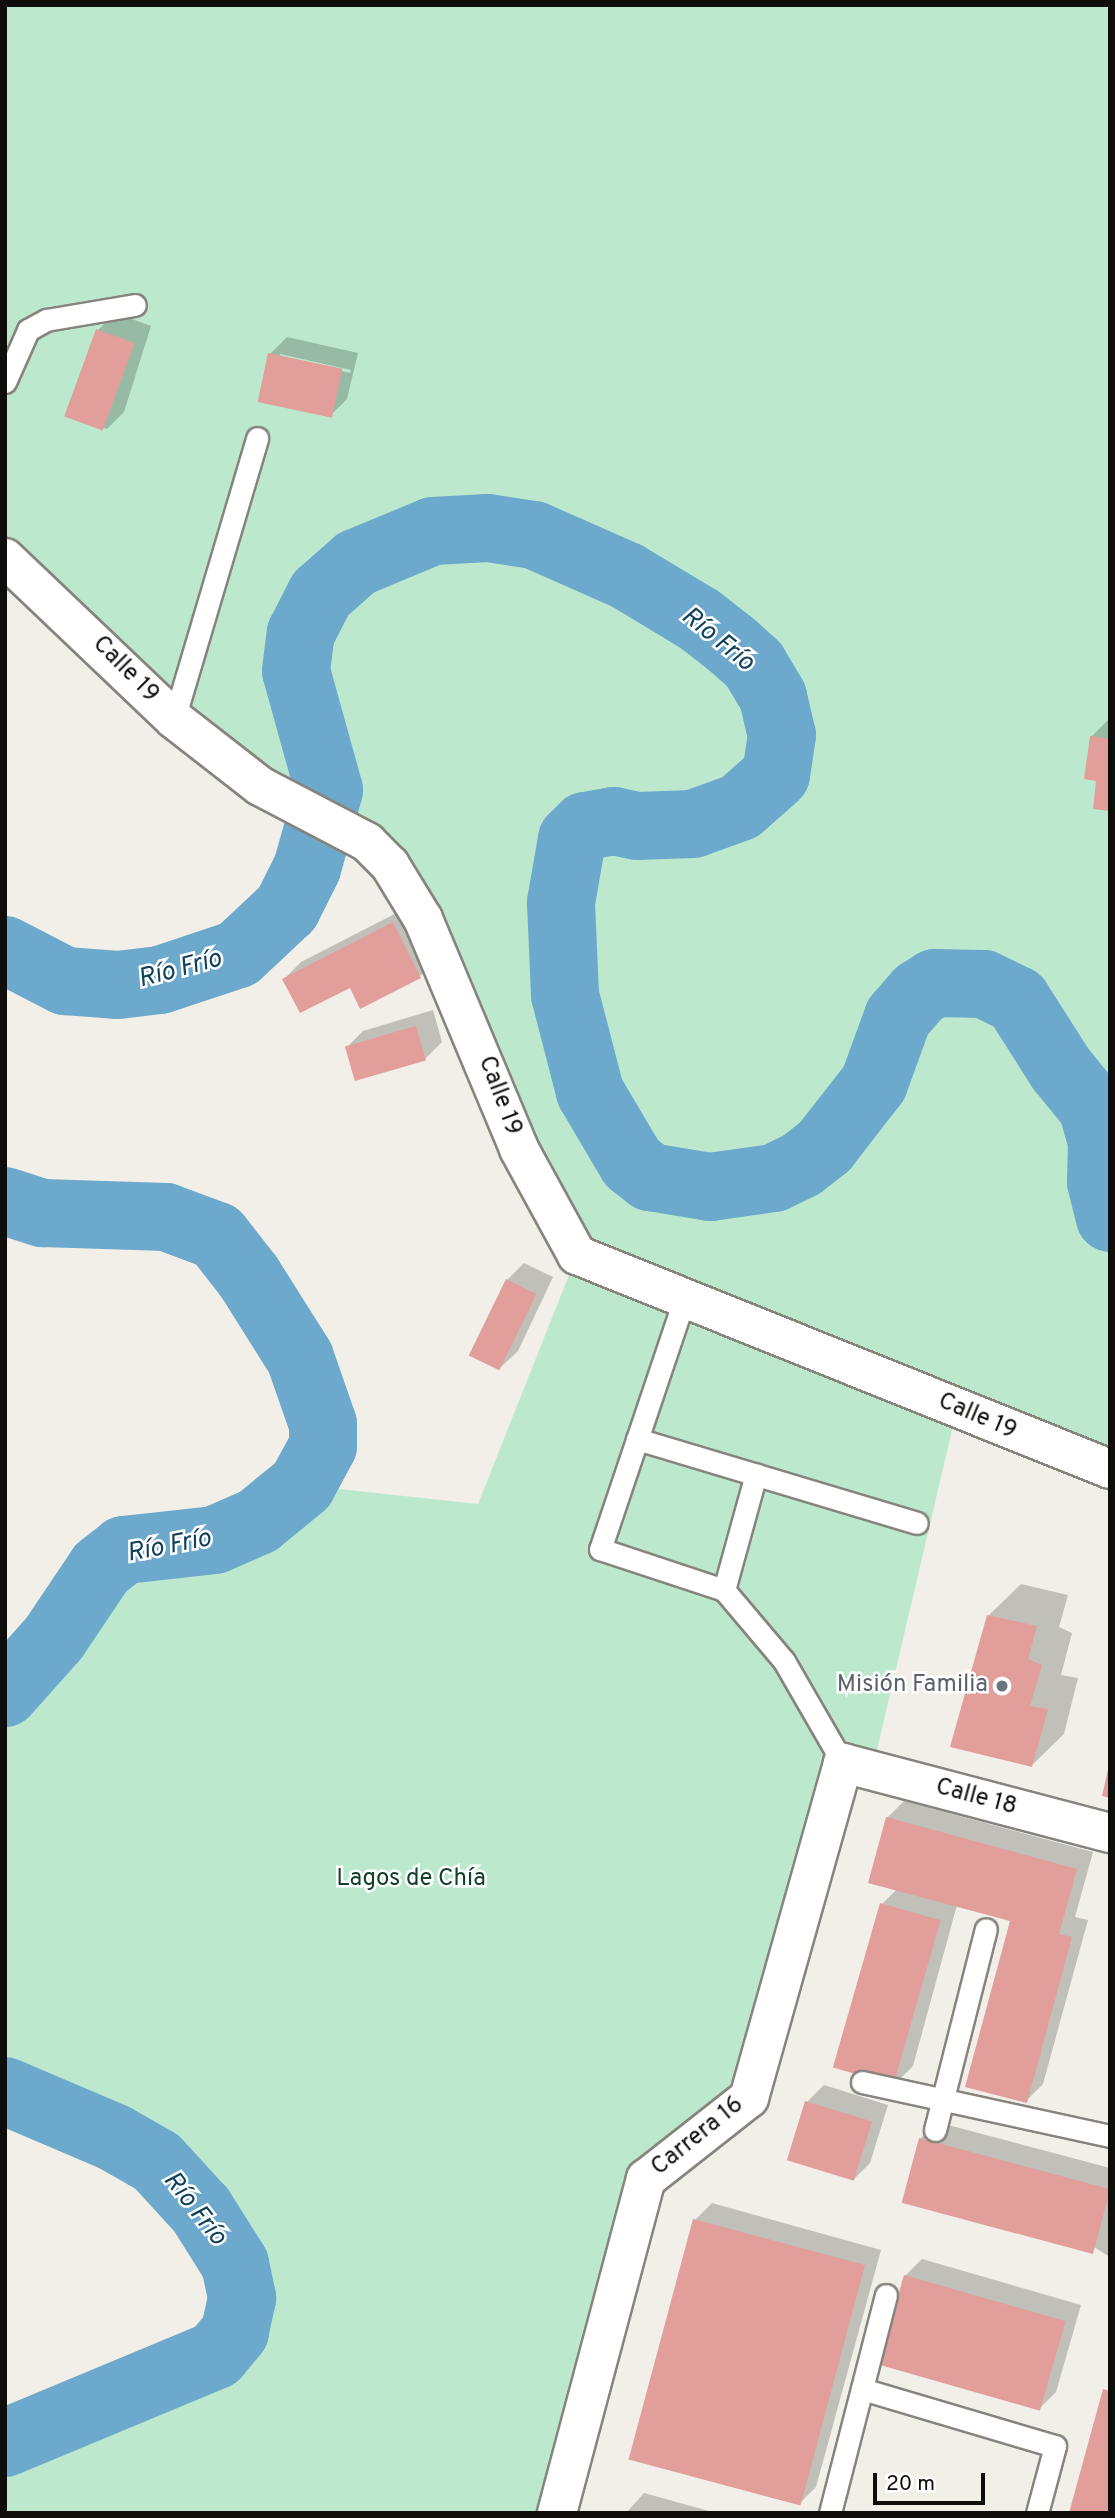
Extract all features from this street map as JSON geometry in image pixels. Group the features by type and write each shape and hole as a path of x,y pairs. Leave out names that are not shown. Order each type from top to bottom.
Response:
{"street":[{"name":"Calle 19","path":"5,558 174,719 260,786 367,842 390,865 423,919 519,1149 578,1255 684,1300 1110,1469"},
{"name":"Calle 18","path":"843,1763 1110,1833"},
{"name":"Carrera 16","path":"557,2513 646,2179 749,2098 843,1763"}],"lane":[{"path":"5,382 28,330 46,320 135,304"},
{"path":"174,719 257,438"},
{"path":"684,1300 600,1549 724,1590 784,1661 843,1763"},
{"path":"637,1438 917,1523"},
{"path":"724,1590 756,1474"},
{"path":"935,2130 986,1929"},
{"path":"862,2082 945,2097 1110,2136"},
{"path":"830,2513 886,2295"},
{"path":"862,2389 1055,2446 1037,2513"}],"green space":[{"name":"Lagos de Chía","path":"5,5 1110,5 1110,1469 957,1409 872,1771 843,1764 749,2098 646,2179 557,2513 5,2513 5,2443 215,2355 235,2332 242,2298 235,2264 201,2210 157,2162 115,2138 5,2091 5,1693 54,1638 101,1568 124,1550 215,1540 258,1521 302,1485 478,1504 577,1255 390,865 260,786 5,558"}],"building":[{"path":"96,329 135,343 103,430 64,416"},
{"path":"268,353 342,369 332,418 258,402"},
{"path":"1090,736 1110,739 1110,811 1093,809 1096,781 1084,779"},
{"path":"393,922 421,978 360,1009 350,988 300,1013 282,979"},
{"path":"416,1026 426,1061 355,1081 345,1046"},
{"path":"506,1279 537,1294 499,1370 469,1355"},
{"name":"Misión Familia","path":"987,1615 1037,1626 1028,1659 1042,1665 1030,1706 1048,1709 1032,1767 950,1747"},
{"path":"1110,1765 1110,1798 1102,1796"},
{"path":"886,1817 1077,1869 1059,1934 1072,1937 1027,2103 965,2087 1010,1921 868,1883"},
{"path":"880,1903 941,1920 893,2085 833,2067"},
{"path":"805,2101 872,2121 854,2181 787,2160"},
{"path":"919,2138 1110,2189 1093,2254 902,2203"},
{"path":"693,2219 865,2265 800,2506 629,2460"},
{"path":"904,2275 1065,2321 1040,2411 878,2364"},
{"path":"1103,2389 1110,2391 1110,2513 1069,2513"}],"waterway":[{"name":"Río Frío","path":"5,950 65,981 118,985 160,980 238,954 287,908 307,868 329,790 296,671 301,633 321,594 356,563 433,531 488,528 534,535 627,576 700,620 732,645 754,665 773,697 782,735 776,775 740,807 693,824 637,826 614,821 585,826 572,839 561,903 565,995 590,1092 632,1163 650,1177 710,1187 774,1178 801,1165 825,1146 874,1083 898,1017 919,993 935,983 984,984 1017,1000 1061,1069 1092,1107 1102,1141 1101,1182 1110,1218"},
{"name":"Río Frío","path":"5,1201 43,1213 166,1217 217,1236 249,1277 300,1358 323,1424 323,1446 302,1485 258,1521 215,1540 124,1550 101,1568 54,1638 5,1693"},
{"name":"Río Frío","path":"5,2091 115,2138 157,2162 201,2210 235,2264 242,2298 235,2332 216,2355 5,2443"}],"place":[{"name":"Misión Familia","path":"1002,1686"}]}
